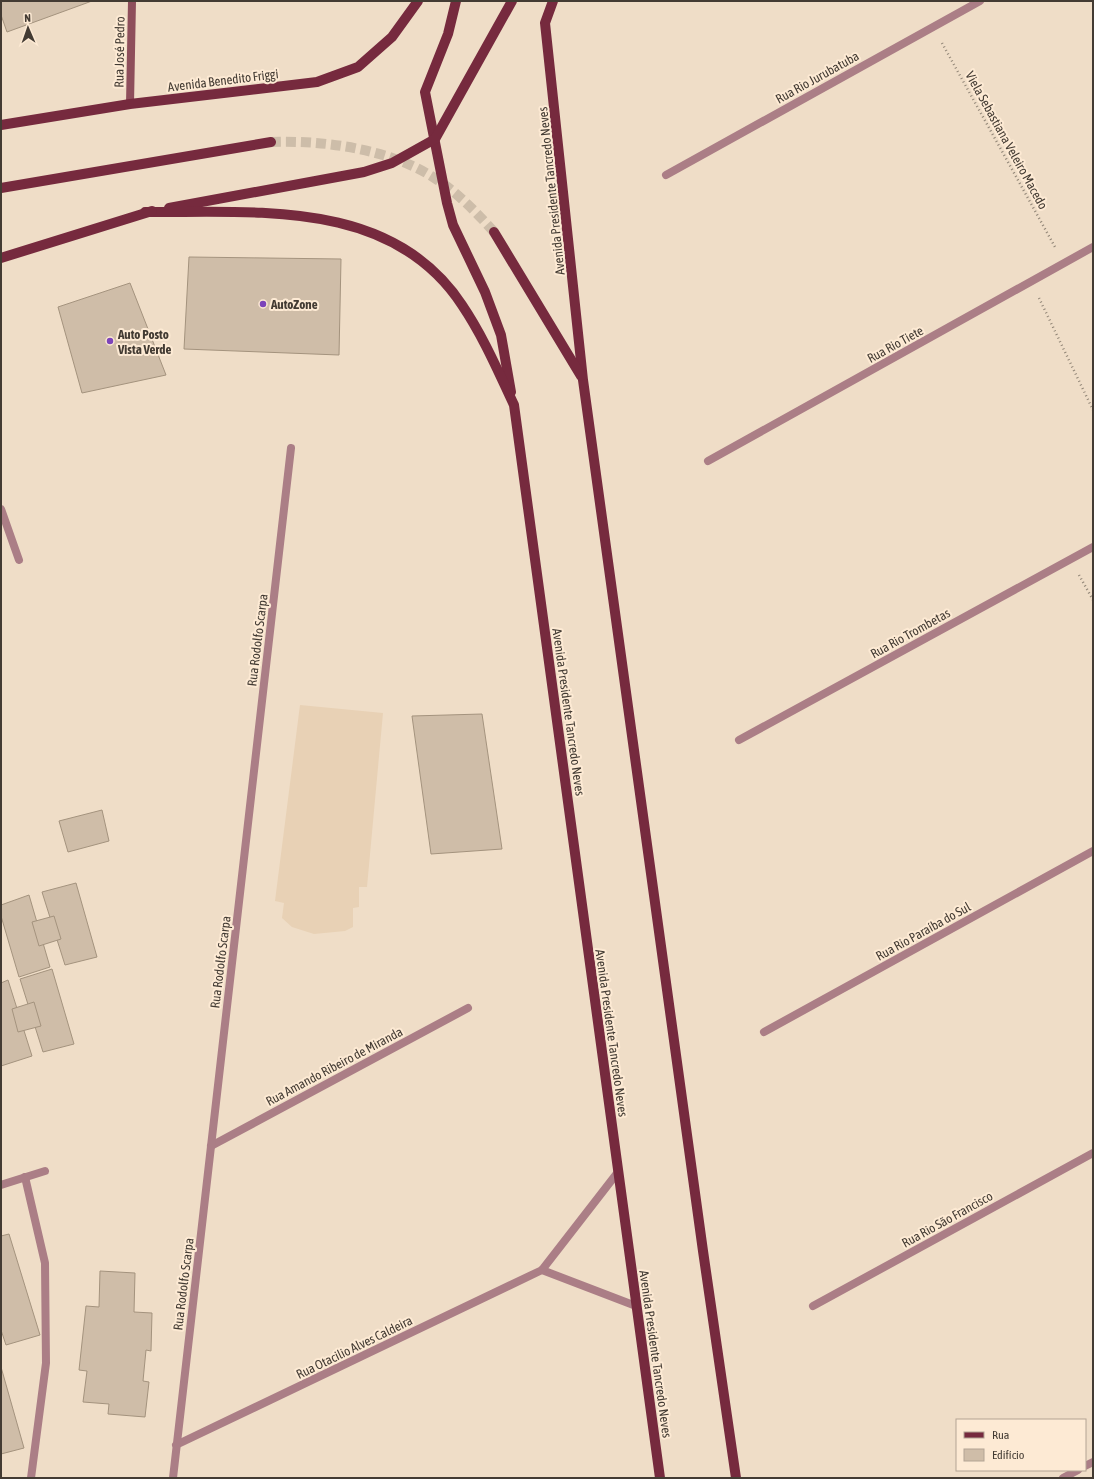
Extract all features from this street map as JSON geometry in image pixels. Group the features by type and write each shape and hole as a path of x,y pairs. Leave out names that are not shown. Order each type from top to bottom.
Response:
{"main road":[{"name":"Avenida Benedito Friggi","path":"1,125 130,104 317,82 358,67 392,37 418,1"},
{"path":"456,1 448,34 425,92 447,204 453,225 485,292 501,335 514,405"},
{"path":"1,258 145,212 364,172 392,162 435,139 512,1"},
{"name":"Avenida Presidente Tancredo Neves","path":"553,1 545,23 583,380 703,1251 736,1478"},
{"path":"1,188 271,142"},
{"name":"Avenida Presidente Tancredo Neves","path":"145,212 288,214 333,220 365,230 392,242 430,267 462,304 514,405 660,1478"},
{"name":"Avenida Presidente Tancredo Neves","path":"494,232 583,380"}],"street":[{"name":"Rua José Pedro","path":"130,104 132,1"},
{"name":"Rua Rio Jurubatuba","path":"666,175 980,1"},
{"name":"Rua Rio Tiete","path":"708,461 1093,247"},
{"name":"Rua Rodolfo Scarpa","path":"173,1478 291,448"},
{"path":"1,509 19,560"},
{"name":"Rua Rio Trombetas","path":"739,740 1093,547"},
{"name":"Rua Rio Paraíba do Sul","path":"764,1032 1093,852"},
{"name":"Rua Amando Ribeiro de Miranda","path":"211,1146 468,1008"},
{"name":"Rua Rio São Francisco","path":"813,1306 1093,1153"},
{"path":"1,1185 44,1171"},
{"path":"618,1172 542,1270 636,1306"},
{"path":"25,1177 45,1263 46,1363 31,1478"},
{"name":"Rua Otacilio Alves Caldeira","path":"176,1445 542,1270"},
{"path":"1063,1478 1076,1471"}],"path":[{"name":"Viela Sebastiana Veleiro Macedo","path":"933,27 1064,263"},
{"path":"1032,282 1093,410"},
{"path":"1070,559 1093,600"}],"shaded area":[{"path":"300,705 383,713 367,887 359,887 359,907 353,908 353,927 345,931 314,934 292,927 282,918 284,903 275,901"}],"building":[{"path":"1,1 92,1 7,32 1,15"},
{"name":"AutoZone","path":"189,257 341,259 339,355 184,349"},
{"name":"Auto Posto Vista Verde","path":"130,283 166,375 82,393 58,307"},
{"path":"482,714 502,849 431,854 412,716"},
{"path":"102,810 109,841 68,852 59,821"},
{"path":"76,883 97,957 65,965 42,892"},
{"path":"29,895 50,967 19,977 1,916 1,905"},
{"path":"54,916 61,939 39,946 32,922"},
{"path":"52,969 74,1044 43,1052 20,979"},
{"path":"8,980 32,1056 1,1066 1,983"},
{"path":"34,1002 41,1026 18,1032 12,1009"},
{"path":"9,1234 40,1335 6,1345 1,1330 1,1236"},
{"path":"100,1271 135,1273 134,1312 152,1313 151,1351 146,1350 143,1381 149,1382 145,1417 108,1414 109,1404 83,1402 87,1371 79,1370 86,1306 99,1307"},
{"path":"1,1367 24,1448 1,1454"}],"tunnel":[{"path":"271,142 335,145 356,148 399,160 436,179 452,191 494,232"}],"place":[{"name":"AutoZone","path":"263,304"},
{"name":"Auto Posto Vista Verde","path":"110,341"}]}
